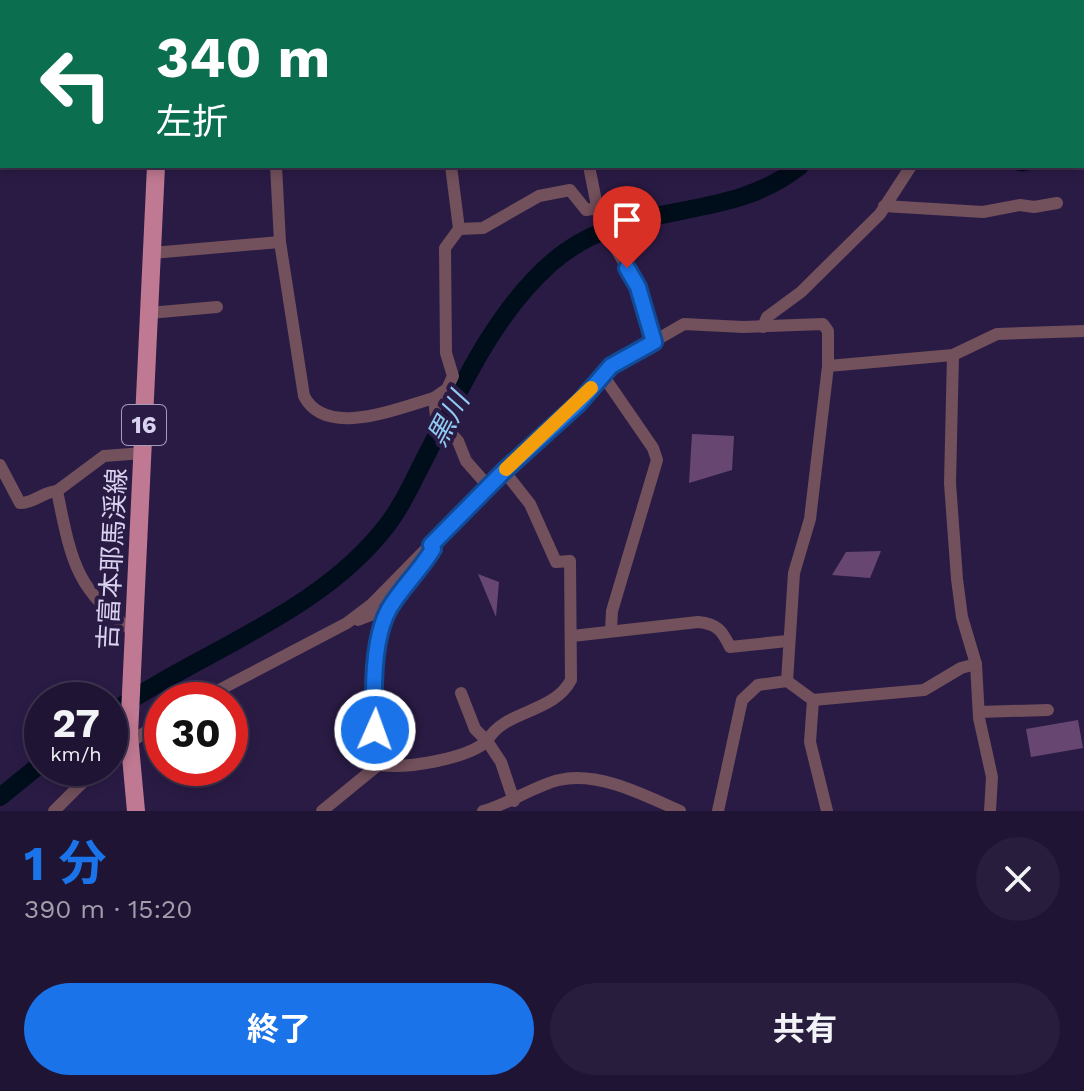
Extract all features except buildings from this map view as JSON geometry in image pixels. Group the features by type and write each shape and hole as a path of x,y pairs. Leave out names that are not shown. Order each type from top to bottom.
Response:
{"main road":[{"name":"吉富本耶馬渓線","path":"136,811 130,739 156,168"}],"street":[{"path":"276,168 280,242 304,396 309,405 321,414 345,418 434,398 447,389 453,376 446,353 445,248 459,229 451,168"},
{"path":"589,168 598,214 638,287 654,342"},
{"path":"763,327 767,317 801,292 884,206 910,168"},
{"path":"459,229 483,228 539,196 570,190 586,210 598,214"},
{"path":"884,206 983,212 1020,205 1034,207 1057,203"},
{"path":"152,253 280,242"},
{"path":"149,313 217,307"},
{"path":"234,682 355,617 488,486 579,403 602,374 654,342 684,324 763,327 823,324 828,331 828,366 810,519 794,573 794,615 787,641 787,681"},
{"path":"828,366 953,355 997,334 1084,331"},
{"path":"953,355 950,483 957,579 962,617 976,664 979,712 992,777 990,811"},
{"path":"602,374 653,448 657,460 612,611 611,630"},
{"path":"434,398 436,417 458,441 466,461 488,486"},
{"path":"0,465 20,503 32,503 47,492 57,491 104,456 143,453"},
{"path":"379,765 412,765 461,757 487,741 491,733 517,716 550,703 568,686 572,636 570,561 556,562 530,504 504,471"},
{"path":"57,491 66,533 85,587 99,606 134,632"},
{"path":"322,811 383,761 375,730 374,657 389,608 426,561 433,549 431,545"},
{"path":"355,617 358,620 389,608"},
{"path":"572,636 698,622 713,624 723,631 730,647 787,641"},
{"path":"718,811 742,700 758,685 787,681 813,700 924,690 961,668 976,664"},
{"path":"461,693 475,729 501,762 520,803"},
{"path":"813,700 810,742 827,811"},
{"path":"979,712 1048,710"},
{"path":"130,739 144,731"},
{"path":"483,811 520,803 558,780 578,777 638,792 680,811"},
{"path":"54,811 79,786"}],"waterway":[{"name":"黒川","path":"128,702 294,607 329,583 360,555 399,508 495,329 550,264 580,242 611,228 740,197 771,185 797,168"},
{"path":"1012,168 1034,168"},
{"name":"黒川","path":"0,797 24,778"}],"slow traffic":[{"path":"506,469 579,403 591,388"}],"route":[{"path":"375,730 377,692 374,657 380,629 389,608 426,561 433,549 431,545 488,486 579,403 602,374 654,342 638,287 627,268"}]}
